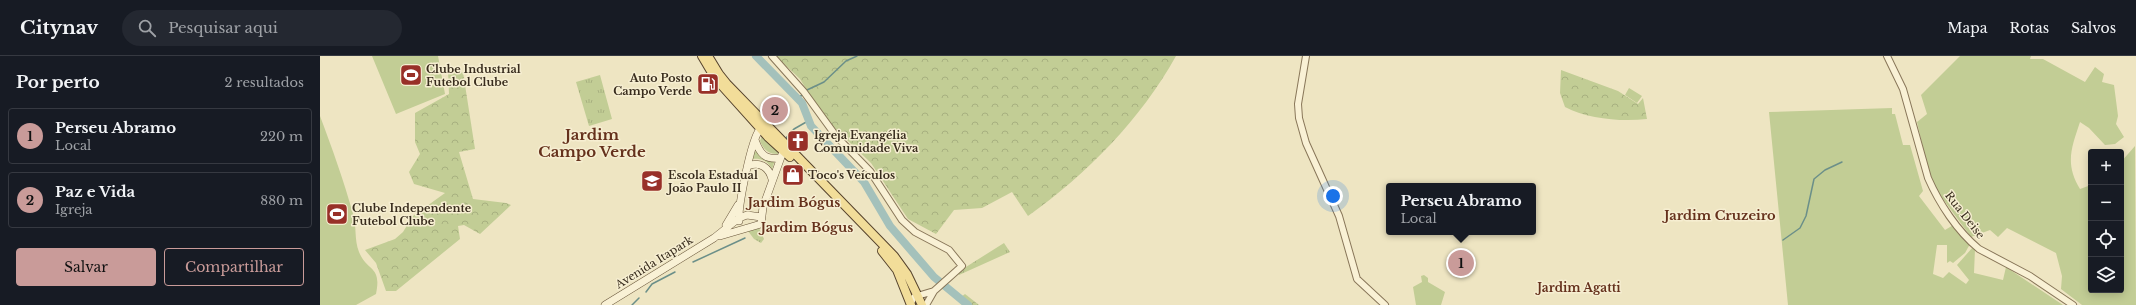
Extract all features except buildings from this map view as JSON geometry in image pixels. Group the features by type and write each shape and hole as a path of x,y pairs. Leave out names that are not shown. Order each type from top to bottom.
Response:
{"main road":[{"path":"702,56 715,78 760,130 894,256 907,274 916,296 922,305"},
{"path":"708,56 719,74 777,136 783,151 888,258 902,279 910,304"},
{"path":"760,130 767,129 777,136"},
{"path":"742,228 739,218 741,198 754,140 760,130"},
{"path":"754,140 761,154 770,158 783,151"},
{"path":"739,218 748,214 761,220 772,179 783,151"},
{"path":"748,166 754,164 763,165 767,168 772,179"},
{"path":"721,232 733,215 741,198"},
{"name":"Avenida Itapark","path":"605,305 714,238 739,218"},
{"name":"Avenida Itapark","path":"714,238 761,220"}],"street":[{"path":"772,56 804,92 836,136 870,171 902,220 915,232 949,250 962,266 941,286 934,291 912,298 910,304"},
{"path":"1306,56 1298,104 1299,118 1306,144 1338,216 1357,279 1385,305"},
{"name":"Rua Deise","path":"1887,56 1903,89 1928,178 1939,200 1965,234 1979,249 2030,276 2073,305"},
{"path":"926,305 934,291"}],"green space":[{"name":"Clube Industrial Futebol Clube","path":"372,56 438,56 445,94 396,114"},
{"path":"776,56 1176,56 1146,102 1111,144 1092,164 1050,200 1028,216 1012,192 982,208 954,210 936,234 908,219 871,163 824,118 800,79"},
{"path":"1960,56 2031,56 2030,59 2043,59 2085,82 2095,67 2104,74 2102,82 2114,85 2118,116 2116,124 2124,137 2115,144 2105,145 2089,128 2080,122 2071,156 2072,172 2080,189 2088,186 2088,293 2124,293 2124,159 2135,146 2136,305 2082,305 2061,289 2062,276 2056,253 2007,228 1998,237 1990,230 1971,237 1937,191 1927,166 1917,122 1927,114 1921,95"},
{"path":"1561,70 1618,91 1638,104 1643,98 1647,119 1605,119 1574,111 1565,107 1560,93"},
{"path":"448,71 463,72 475,149 459,152 473,199 511,205 480,234 464,225 458,226 460,239 396,291 386,291 376,263 365,250 395,239 403,232 413,216 445,193 414,184 409,172 420,154 415,142 415,113 449,94"},
{"path":"600,75 612,119 589,126 576,82"},
{"path":"1629,88 1642,96 1637,103 1625,95"},
{"path":"1892,108 1892,114 1895,114 1903,145 1910,145 1923,191 1919,196 1945,230 1955,224 1970,244 1965,253 1953,263 1950,261 1947,263 1947,245 1937,245 1933,274 1943,278 1949,272 1966,284 1969,280 1957,265 1973,247 1975,249 1974,273 2003,280 2006,267 2063,305 1788,305 1769,112"},
{"name":"Clube Independente Futebol Clube","path":"320,116 338,165 354,219 359,252 362,258 373,270 377,278 376,294 356,305 320,305"},
{"path":"762,136 779,151 778,154 769,152 763,147 760,141"},
{"path":"754,150 763,158 775,160 772,169 763,160 751,159"},
{"path":"759,228 764,239 761,243 754,239 748,231"},
{"path":"1004,243 1010,252 959,275 958,272"},
{"path":"1424,275 1428,278 1428,282 1445,292 1441,305 1416,305 1413,287 1422,282 1421,276"},
{"path":"965,294 979,305 970,305 961,297"}],"waterway":[{"path":"756,56 802,103 811,126 864,182 890,226 934,277 968,305"},
{"path":"807,90 824,82 846,61 857,56"},
{"path":"796,98 803,95"},
{"path":"786,138 794,129 808,121"},
{"path":"1783,240 1800,228 1806,216 1814,179 1825,170 1842,162"},
{"path":"693,262 745,238"},
{"path":"646,292 652,284 675,272"},
{"path":"632,305 639,298"}],"place":[{"name":"Clube Industrial Futebol Clube","path":"411,75"},
{"name":"Auto Posto Campo Verde","path":"708,84"},
{"name":"Paz e Vida","path":"775,110"},
{"name":"Igreja Evangélia Comunidade Viva","path":"798,141"},
{"name":"Toco's Veículos","path":"793,175"},
{"name":"Escola Estadual João Paulo II","path":"652,181"},
{"name":"Clube Independente Futebol Clube","path":"337,214"},
{"name":"Perseu Abramo","path":"1461,263"}],"district":[{"name":"Jardim Campo Verde","path":"592,142"},
{"name":"Jardim Bógus","path":"794,202"},
{"name":"Jardim Cruzeiro","path":"1720,215"},
{"name":"Jardim Bógus","path":"807,227"},
{"name":"Jardim Agatti","path":"1579,287"}]}
